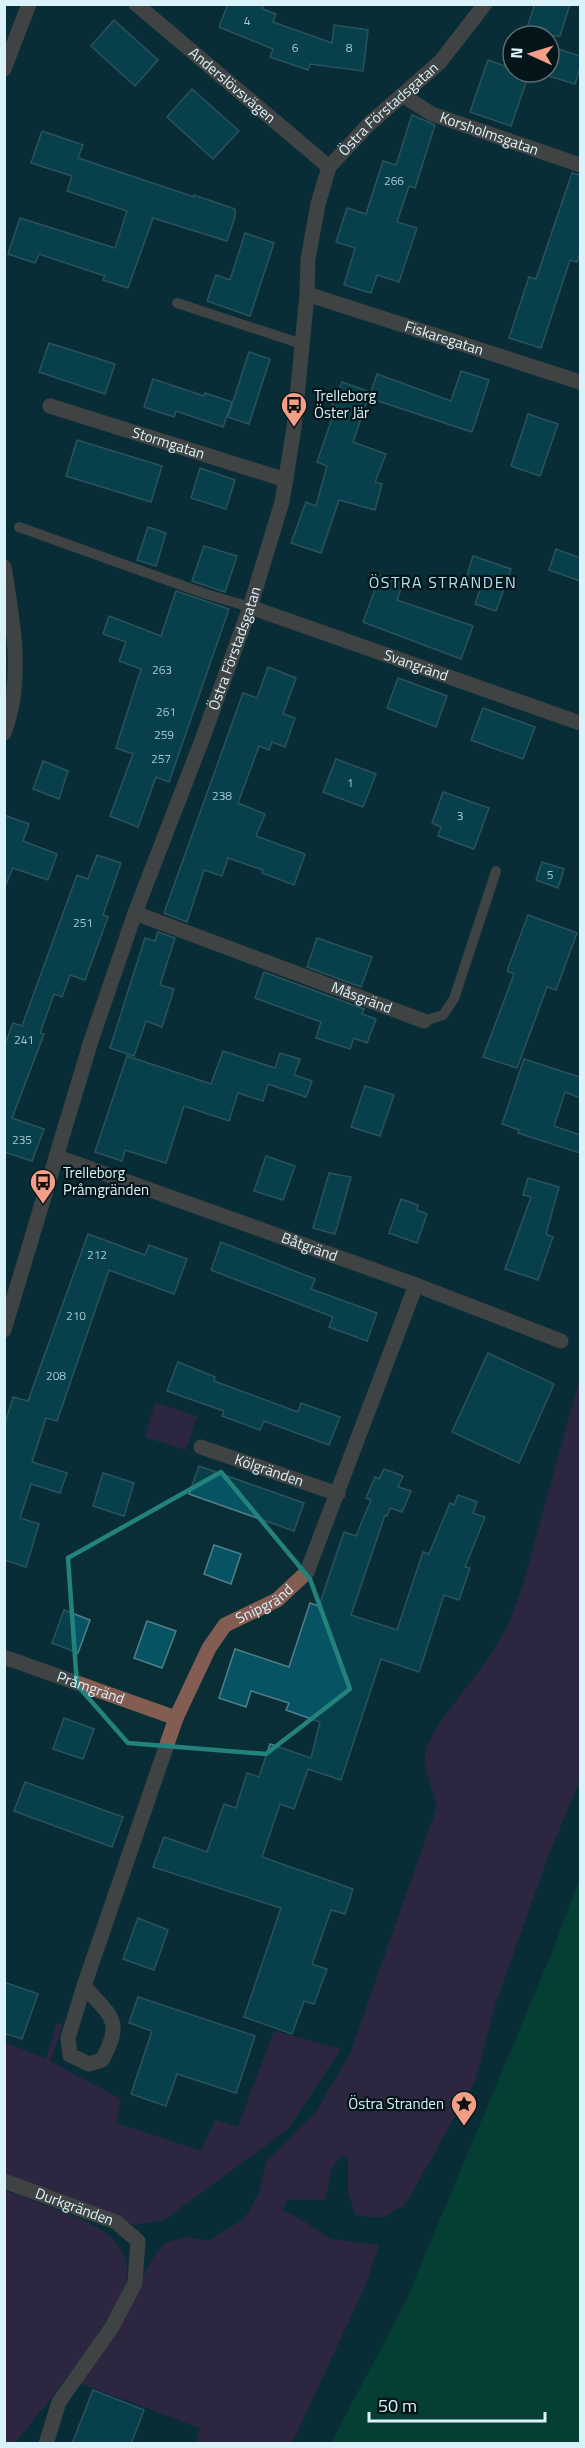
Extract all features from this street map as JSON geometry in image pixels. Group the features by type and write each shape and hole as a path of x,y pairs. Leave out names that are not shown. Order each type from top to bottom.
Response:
{"street":[{"path":"4,69 29,4"},
{"name":"Anderslövsvägen","path":"136,4 329,167"},
{"name":"Östra Förstadsgatan","path":"4,1330 58,1157 91,1041 135,913 202,740 250,607 282,502 302,344 308,259 318,204 329,167 369,124 440,62 485,4"},
{"name":"Korsholmsgatan","path":"402,95 432,114 580,165"},
{"name":"Fiskaregatan","path":"307,294 580,382"},
{"name":"Stormgatan","path":"50,406 286,480"},
{"path":"4,567 13,618 15,670 9,720 4,733"},
{"name":"Svangränd","path":"250,607 580,723"},
{"name":"Måsgränd","path":"135,913 424,1021"},
{"name":"Båtgränd","path":"58,1157 416,1285 561,1341"},
{"name":"Snipgränd","path":"84,1986 112,2019 113,2039 102,2060 89,2064 70,2055 68,2038 84,1986 176,1718 209,1648 225,1625 277,1600 307,1572 416,1285"},
{"name":"Kölgränden","path":"201,1447 338,1494"},
{"name":"Pråmgränd","path":"4,1658 176,1718"},
{"name":"Durkgränden","path":"4,2181 116,2222 138,2241 135,2283 112,2327 59,2402 46,2444"}],"lane":[{"path":"177,303 302,344"},
{"path":"19,527 206,594 250,607"},
{"name":"Måsgränd","path":"424,1021 443,1015 454,999 496,871"}],"highlighted area":[{"path":"221,1472 310,1579 350,1689 266,1754 128,1743 77,1685 68,1558"}],"shaded area":[{"path":"580,1377 580,1780 549,1854 496,2002 475,2081 405,2205 381,2218 356,2215 348,2193 348,2156 340,2157 332,2168 325,2200 287,2200 282,2211 299,2218 331,2239 379,2245 365,2286 292,2443 196,2443 200,2428 80,2383 114,2334 153,2258 165,2243 186,2237 208,2241 244,2219 259,2194 266,2162 316,2112 350,2054 437,1807 424,1764 427,1747 438,1725 488,1659 508,1626 523,1585"},
{"path":"155,1403 197,1416 186,1450 145,1437"},
{"path":"580,1877 580,2443 331,2443 405,2303 553,1950"},
{"path":"57,2023 63,2025 50,2061 121,2099 116,2123 201,2151 215,2120 238,2127 274,2031 341,2049 288,2129 164,2220 134,2225 5,2176 4,2042 46,2059"},
{"path":"4,2190 62,2211 104,2232 120,2249 127,2271 124,2290 103,2326 67,2378 14,2444 4,2443"}],"building":[{"path":"228,4 264,4 262,9 276,14 273,22 332,43 334,25 368,30 363,71 310,64 308,70 270,57 273,49 219,27"},
{"path":"535,4 570,4 561,33 561,24 528,24"},
{"path":"114,20 158,60 135,86 91,46"},
{"path":"561,50 580,56 580,67 575,84 561,80"},
{"path":"488,60 501,65 501,84 526,84 511,126 470,112"},
{"path":"192,89 239,131 213,159 167,117"},
{"path":"412,115 435,125 415,188 409,186 397,222 417,228 399,282 377,275 371,293 344,285 355,248 336,242 347,208 366,214 383,161 396,165"},
{"path":"42,131 83,145 78,158 235,209 235,217 227,241 153,218 128,288 103,280 105,276 39,254 35,263 8,254 20,218 115,248 127,211 67,191 72,176 31,163"},
{"path":"572,173 580,175 580,252 577,262 570,260 541,348 509,338 529,277 536,279"},
{"path":"245,233 274,243 250,316 207,301 216,275 230,280"},
{"path":"49,343 115,364 105,394 39,372"},
{"path":"249,352 270,359 249,424 228,417"},
{"path":"461,371 489,380 472,432 369,398 377,374 451,401"},
{"path":"153,379 204,396 205,393 232,402 223,427 176,411 174,417 144,407"},
{"path":"342,382 370,392 353,442 386,454 375,482 382,484 375,510 339,500 321,553 291,543 306,502 316,506 327,466 317,462 336,407 332,405"},
{"path":"528,414 558,424 540,476 511,466"},
{"path":"77,440 162,466 151,502 66,476"},
{"path":"200,468 235,480 226,509 191,498"},
{"path":"148,527 166,533 156,566 137,560"},
{"path":"204,546 237,556 225,592 192,581"},
{"path":"556,549 580,558 580,581 549,570"},
{"path":"473,556 511,569 496,611 475,604 481,587 465,582"},
{"path":"380,576 403,584 397,600 473,626 461,659 363,622"},
{"path":"176,591 229,609 169,782 156,777 138,827 110,816 133,754 116,748 141,669 119,661 126,642 103,634 109,616 161,636"},
{"path":"268,667 296,678 283,714 295,718 285,747 272,742 269,750 259,746 238,803 265,814 256,836 305,854 294,885 262,873 263,870 228,858 222,876 204,870 187,922 164,913 243,693 257,698"},
{"path":"398,678 447,696 436,727 387,708"},
{"path":"483,708 535,727 523,759 471,740"},
{"path":"336,759 376,774 363,807 323,792"},
{"path":"43,761 68,771 59,799 33,789"},
{"path":"443,792 489,808 474,849 438,836 441,827 432,823"},
{"path":"4,815 29,824 23,841 57,854 48,880 13,868 4,884"},
{"path":"97,855 121,863 103,915 108,917 85,980 70,975 62,997 54,994 40,1033 44,1034 12,1118 44,1129 32,1161 4,1152 4,1047 13,1023 22,1026 77,875 88,879"},
{"path":"542,862 564,869 558,888 536,880"},
{"path":"528,915 577,933 556,990 547,987 517,1068 483,1057 514,974 507,971"},
{"path":"158,932 175,938 160,985 174,989 162,1027 146,1021 134,1056 110,1048 145,938 155,941"},
{"path":"317,938 372,957 361,987 307,967"},
{"path":"264,972 364,1009 362,1014 376,1019 367,1043 354,1038 350,1049 316,1038 321,1022 255,998"},
{"path":"223,1051 275,1068 280,1053 300,1059 294,1075 312,1081 306,1097 268,1084 263,1101 238,1093 229,1121 184,1106 166,1163 125,1150 122,1161 95,1152 127,1056 211,1084"},
{"path":"524,1059 580,1077 580,1098 565,1092 554,1126 580,1135 580,1153 518,1133 519,1130 502,1124"},
{"path":"365,1086 394,1095 380,1136 351,1127"},
{"path":"266,1156 295,1166 283,1200 254,1191"},
{"path":"329,1173 351,1177 335,1234 313,1228"},
{"path":"528,1178 559,1187 546,1234 553,1237 538,1280 505,1269 531,1197 523,1195"},
{"path":"401,1199 418,1205 417,1210 427,1214 417,1243 389,1233"},
{"path":"88,1234 145,1255 149,1245 187,1259 174,1294 109,1270 57,1421 46,1418 32,1462 67,1473 60,1493 31,1484 20,1518 39,1524 26,1567 4,1560 4,1427 13,1397 28,1401"},
{"path":"221,1242 315,1279 311,1289 377,1313 367,1341 329,1327 333,1317 211,1270"},
{"path":"488,1353 554,1384 519,1463 452,1432"},
{"path":"178,1362 215,1377 214,1381 298,1412 301,1403 340,1417 329,1445 264,1421 260,1430 222,1416 224,1411 167,1391"},
{"path":"199,1466 304,1503 294,1531 189,1494"},
{"path":"384,1469 403,1476 398,1487 411,1491 402,1512 390,1508 387,1516 385,1515 351,1615 397,1630 423,1552 429,1554 450,1503 454,1505 458,1495 477,1502 473,1513 485,1517 465,1567 470,1568 459,1600 444,1595 419,1672 381,1659 341,1780 308,1769 294,1809 280,1804 262,1857 353,1889 345,1914 331,1910 312,1964 327,1969 314,2004 304,2001 292,2034 244,2017 281,1908 153,1867 164,1837 207,1852 224,1804 236,1808 247,1773 259,1777 270,1744 311,1758 320,1722 286,1710 289,1703 251,1691 246,1707 219,1698 235,1649 289,1667 310,1603 319,1606 344,1532 356,1536 371,1500 366,1498 375,1477 379,1479"},
{"path":"103,1473 134,1483 124,1516 93,1506"},
{"path":"214,1545 241,1554 231,1584 204,1574"},
{"path":"64,1610 90,1620 78,1653 52,1643"},
{"path":"147,1621 176,1631 162,1668 134,1658"},
{"path":"64,1718 94,1729 83,1759 53,1749"},
{"path":"25,1782 123,1817 112,1847 14,1811"},
{"path":"138,1918 168,1930 154,1970 123,1959"},
{"path":"4,1982 38,1994 22,2039 4,2033"},
{"path":"138,1997 255,2036 236,2093 177,2074 166,2106 131,2094 152,2031 129,2023"},
{"path":"93,2390 144,2410 131,2444 72,2444"}],"place":[{"name":"Trelleborg Öster Jär","path":"294,428"},
{"name":"Trelleborg Pråmgränden","path":"43,1205"},
{"name":"Östra Stranden","path":"464,2127"}],"district":[{"name":"ÖSTRA STRANDEN","path":"443,582"}]}
